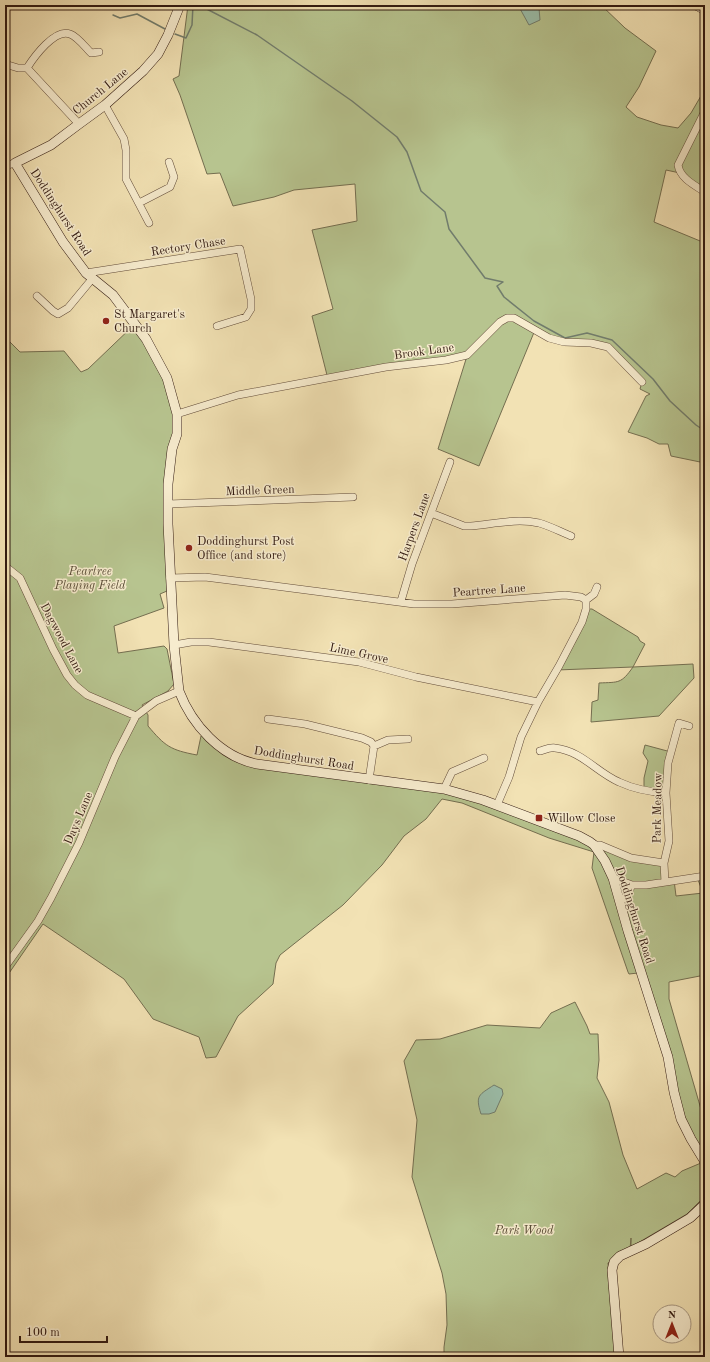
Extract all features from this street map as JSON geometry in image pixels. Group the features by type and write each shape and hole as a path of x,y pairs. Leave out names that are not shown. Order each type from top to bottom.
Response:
{"street":[{"name":"Church Lane","path":"5,166 15,163 51,145 105,105 143,71 158,54 168,35 180,5"},
{"path":"696,5 705,10"},
{"path":"26,68 37,53 58,35 63,33 72,35 93,54"},
{"path":"5,64 18,68 26,68 79,124"},
{"path":"105,105 124,139 126,150 126,179 148,223"},
{"path":"705,111 678,165 679,172 705,192"},
{"path":"138,203 170,187 174,177 170,162"},
{"name":"Doddinghurst Road","path":"15,163 63,242 89,276 113,295 146,339 167,378 177,414 177,434 170,462 168,504 174,645 179,691 185,704 202,729 227,753 257,764 444,789 497,805 579,836 590,842 605,861 613,878 668,1057 674,1092 681,1119 705,1162"},
{"name":"Rectory Chase","path":"89,276 240,249 251,300 251,309 246,317 217,326"},
{"path":"37,296 58,314 68,308 89,276"},
{"name":"Brook Lane","path":"177,414 238,395 386,367 467,356 500,322 507,318 514,318 549,338 564,342 591,343 608,347 642,382"},
{"name":"Harpers Lane","path":"401,601 412,564 450,462"},
{"name":"Middle Green","path":"168,504 353,497"},
{"path":"431,513 464,526 511,521 539,523 571,536"},
{"name":"Dagwood Lane","path":"5,566 20,578 53,649 67,675 75,685 87,695 136,716"},
{"name":"Peartree Lane","path":"170,578 205,576 401,601 414,604 452,604 566,595 581,596 586,600"},
{"path":"497,805 509,777 521,738 538,702 582,622 586,609 586,600 594,594 597,587"},
{"name":"Lime Grove","path":"174,645 191,642 209,642 359,662 416,677 538,702"},
{"name":"Days Lane","path":"5,967 38,921 51,898 79,843 115,757 136,716 156,701 179,691"},
{"path":"268,719 305,724 362,738 371,742 374,746 369,780"},
{"name":"Park Meadow","path":"665,882 664,863 669,841 666,793 668,763 679,723 689,726"},
{"path":"374,746 388,740 408,739"},
{"path":"540,751 554,747 573,753 588,761 605,775 619,783 648,792 666,793"},
{"path":"444,789 452,772 484,758"},
{"path":"594,846 600,845 631,858 664,863"},
{"path":"613,878 632,885 705,876"},
{"path":"620,902 627,895 632,885"},
{"path":"619,1357 612,1270 614,1262 620,1256 646,1244 690,1218 705,1204"}],"green space":[{"path":"188,5 601,5 625,28 656,51 639,87 626,107 637,117 661,125 678,128 691,113 705,89 705,192 680,173 666,170 654,222 705,243 705,278 702,286 705,288 705,463 671,456 668,444 659,444 647,438 628,432 646,396 650,394 640,389 642,382 608,347 564,342 535,330 479,466 438,449 467,356 328,379 312,316 333,309 312,230 357,221 355,184 294,190 274,197 233,206 220,173 207,174 173,79 179,76"},
{"name":"Peartree Playing Field","path":"135,324 167,378 177,414 172,449 167,591 160,594 164,608 114,626 118,653 164,646 167,649 174,684 168,691 142,705 148,715 148,726 164,743 174,749 197,755 201,736 206,733 238,758 444,789 631,858 664,863 665,882 674,880 676,896 703,893 697,877 705,876 705,975 669,982 669,999 705,1123 705,1162 691,1139 668,1057 638,973 629,974 628,972 592,868 594,852 549,838 462,803 442,799 426,819 404,836 382,865 343,905 280,955 276,963 273,984 238,1016 216,1057 206,1058 199,1037 153,1019 124,979 43,924 5,979 5,337 20,352 64,351 81,372 88,369"},
{"path":"586,609 592,609 638,637 640,641 645,644 633,667 557,670"},
{"path":"693,664 694,678 659,716 591,722 592,702 598,700 599,683 619,681 625,677 633,667"},
{"path":"645,745 671,752 666,793 644,791 644,778 648,761 643,753"},
{"name":"Park Wood","path":"575,1002 590,1034 598,1034 599,1060 597,1078 609,1102 623,1155 637,1189 666,1173 675,1177 682,1171 701,1163 703,1198 687,1214 631,1247 631,1238 630,1249 608,1263 617,1357 444,1357 447,1325 446,1294 442,1273 412,1177 417,1120 404,1061 416,1040 440,1039 487,1025 540,1028 551,1013"}],"shaded area":[{"path":"518,5 537,5 539,8 540,20 529,25"},
{"path":"494,1085 502,1089 503,1094 495,1112 481,1114 478,1103 480,1096"}],"waterway":[{"path":"175,34 186,38 192,25 193,5"},
{"path":"199,5 257,35 352,101 397,137 407,152 421,191 445,212 449,229 485,278 503,282 497,286 504,297 534,321 565,338 587,333 612,340 653,379 670,401 696,425 705,431"},
{"path":"113,15 120,18 137,14 165,29"}],"place":[{"name":"St Margaret's Church","path":"106,321"},
{"name":"Doddinghurst Post Office (and store)","path":"189,548"},
{"name":"Willow Close","path":"539,818"}]}
